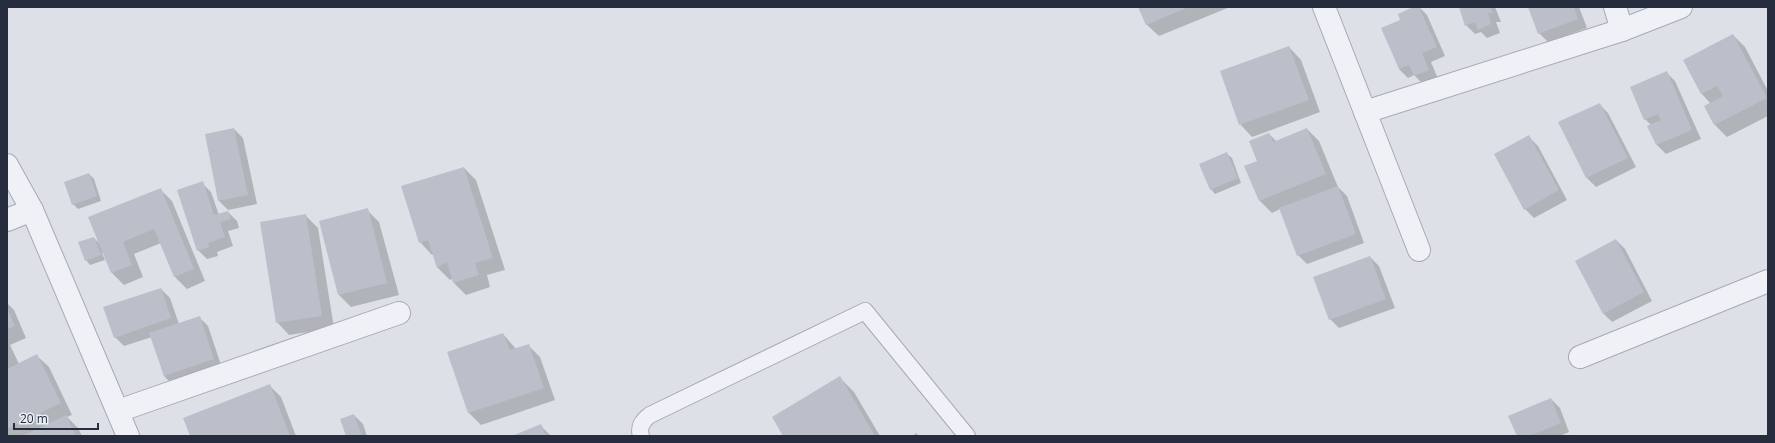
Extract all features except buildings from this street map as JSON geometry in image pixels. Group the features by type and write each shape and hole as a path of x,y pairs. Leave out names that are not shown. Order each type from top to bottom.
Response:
{"street":[{"path":"1324,7 1419,250"},
{"path":"1615,7 1622,30"},
{"path":"1365,112 1622,30 1681,7"},
{"path":"7,165 32,210 128,436"},
{"path":"7,220 32,210"},
{"path":"1580,356 1768,281"},
{"path":"118,411 399,313"}],"lane":[{"path":"642,436 640,432 642,421 650,415 865,311 967,436"}]}
